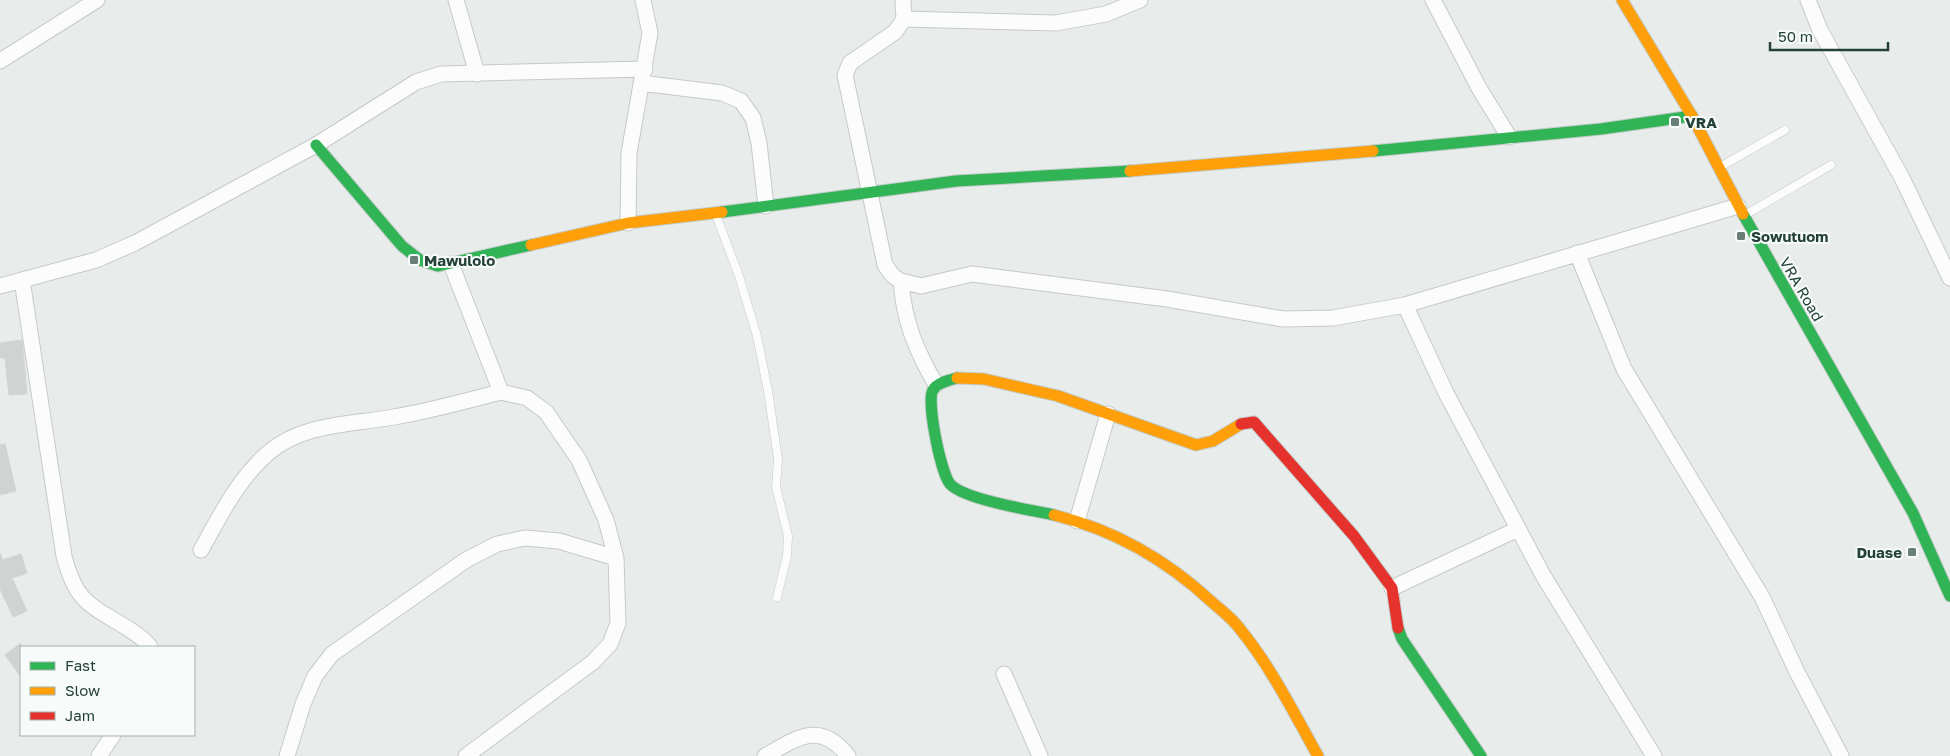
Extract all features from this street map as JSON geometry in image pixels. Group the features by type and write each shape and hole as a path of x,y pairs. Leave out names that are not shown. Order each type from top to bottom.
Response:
{"street":[{"path":"0,61 97,0"},
{"path":"456,0 477,74"},
{"path":"628,222 629,153 650,33 643,0"},
{"path":"903,0 904,19 895,32 850,63 845,75 885,265 893,276 901,281 921,286 972,274 1167,299 1283,320 1333,318 1404,304 1576,253 1740,211"},
{"path":"904,19 1056,23 1106,14 1140,0"},
{"path":"1433,0 1470,71 1509,138"},
{"name":"VRA Road","path":"1622,0 1692,116 1740,211 1913,513 1950,596"},
{"path":"1808,0 1820,30 1902,178 1950,278"},
{"path":"0,286 96,260 135,243 316,145 416,82 441,74 643,76 722,93 741,101 753,118 759,143 766,206"},
{"path":"316,145 402,246 430,265 438,266 628,222 715,213 956,181 1116,172 1310,157 1602,129 1692,116"},
{"path":"1576,253 1624,369 1762,597 1797,672 1841,756"},
{"path":"451,264 501,392"},
{"path":"22,280 62,546 70,581 80,598 135,633 149,646"},
{"path":"901,281 906,322 921,359 936,385"},
{"path":"1404,304 1446,393 1518,529 1576,633 1654,756"},
{"path":"1318,756 1283,694 1240,628 1187,579 1130,542 1077,521 964,493 950,484 944,472 929,398 936,385 950,378 1006,382 1058,395 1184,442 1200,445 1214,440 1242,422 1254,422 1354,536 1392,588 1395,620 1402,639 1481,756"},
{"path":"201,550 235,491 249,472 268,453 290,438 316,428 394,418 501,392 527,398 546,412 562,434 594,491 606,520 616,558 619,599 618,623 610,644 593,662 466,756"},
{"path":"1077,521 1108,414"},
{"path":"1392,588 1518,529"},
{"path":"287,756 303,704 315,676 332,654 466,560 497,544 525,538 559,541 616,558"},
{"path":"1004,674 1040,756"},
{"path":"765,756 801,736 818,734 838,743 848,756"},
{"path":"99,756 112,736"}],"lane":[{"path":"1718,168 1785,130"},
{"path":"1740,211 1831,165"},
{"path":"715,213 740,276 768,391 778,459 776,487 788,536 786,556 777,597"}],"building":[{"path":"22,340 27,394 9,395 5,358 0,358 0,343"},
{"path":"5,444 16,491 0,495 0,445"},
{"path":"0,553 3,560 21,554 27,573 12,578 27,611 13,617 0,589"},
{"path":"21,643 20,676 5,655"}],"traffic: fast":[{"path":"1373,151 1601,129 1692,116"},
{"path":"316,145 402,246 420,260 438,266 531,245"},
{"path":"722,212 956,181 1130,171"},
{"path":"1743,214 1913,513 1950,596"},
{"path":"957,378 937,385 931,397 931,408 939,454 947,479 951,485 985,500 1054,515"},
{"path":"1398,628 1402,639 1481,756"}],"traffic: slow":[{"path":"1622,0 1692,116 1743,214"},
{"path":"1130,171 1373,151"},
{"path":"531,245 628,223 722,212"},
{"path":"957,378 984,379 1058,396 1196,445 1213,441 1241,424"},
{"path":"1054,515 1098,529 1139,548 1177,573 1227,615 1237,625 1262,659 1318,756"}],"traffic: jam":[{"path":"1241,424 1254,422 1354,536 1392,588 1398,628"}],"place":[{"name":"VRA","path":"1675,122"},
{"name":"Sowutuom","path":"1741,236"},
{"name":"Mawulolo","path":"414,260"},
{"name":"Duase","path":"1912,552"}]}
